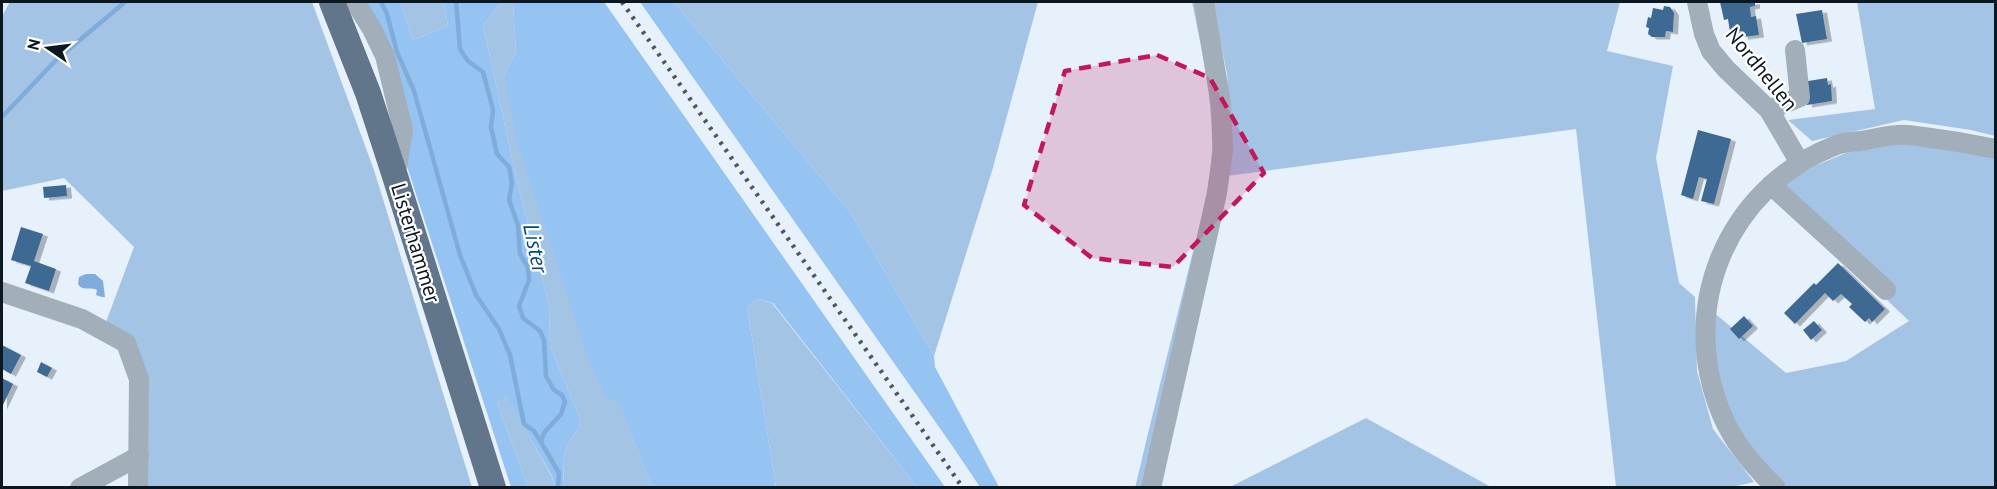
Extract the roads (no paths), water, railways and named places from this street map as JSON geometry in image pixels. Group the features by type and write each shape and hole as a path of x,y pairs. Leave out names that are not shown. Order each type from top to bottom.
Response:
{"main road":[{"name":"Listerhammer","path":"332,2 368,93 493,488"}],"street":[{"path":"355,2 385,56 403,130 395,176"},
{"name":"Nordhellen","path":"1697,2 1704,34 1711,51 1726,69 1769,110 1800,163"},
{"path":"1151,488 1217,193 1223,150 1221,104 1204,4"},
{"path":"1769,110 1800,97 1795,50"},
{"path":"1776,488 1749,460 1722,417 1708,372 1704,336 1707,302 1719,258 1731,234 1771,185 1800,163 1836,145 1898,135 1947,140 1995,149"},
{"path":"1771,185 1886,290"},
{"path":"2,292 82,320 126,343 139,379 138,488"},
{"path":"80,488 139,456"}],"waterway":[{"path":"2,117 56,60 125,2"},
{"path":"381,2 387,14 397,52 414,91 460,255 476,295 499,329 510,355 524,424 534,431 541,442"},
{"name":"Lister","path":"456,2 460,49 468,61 483,72 493,110 491,127 497,154 509,167 512,183 509,200 518,225 520,254 528,267 529,280 519,306 523,318 540,331 544,340 546,376 554,390 562,395 565,402 561,414 544,433 541,442 559,473 558,488"}],"railway":[{"path":"622,2 963,488"}]}
